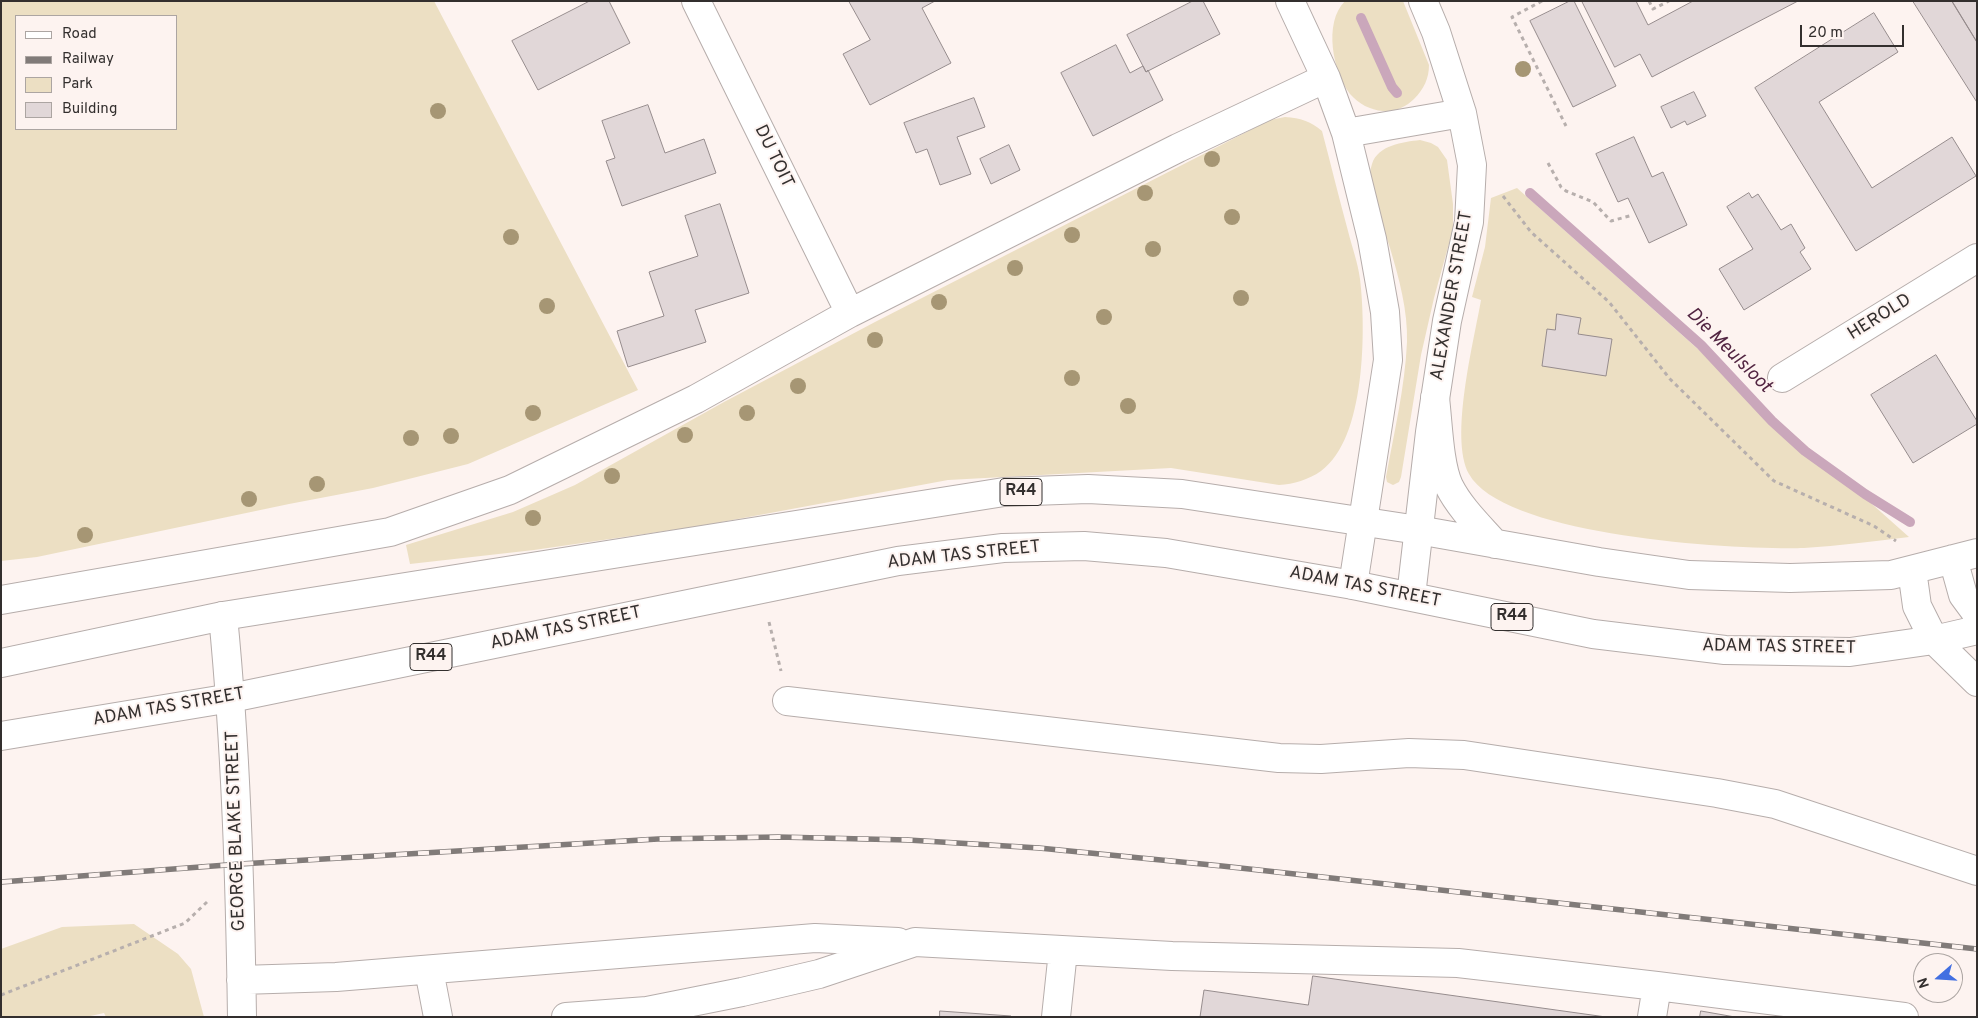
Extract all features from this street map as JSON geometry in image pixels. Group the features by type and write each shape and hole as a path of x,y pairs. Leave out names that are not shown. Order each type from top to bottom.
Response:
{"main road":[{"name":"DU TOIT","path":"696,1 850,313"},
{"name":"ALEXANDER STREET","path":"1411,596 1435,398 1447,321 1469,222 1472,165 1462,113 1436,32 1423,1"},
{"path":"1298,4 1346,133 1372,239 1385,312 1388,360 1353,585"},
{"path":"1,600 390,532 510,490 696,399 850,313 1178,148 1326,78"},
{"path":"1346,133 1462,113"},
{"name":"HEROLD","path":"1782,378 1977,258"},
{"path":"1435,398 1443,466 1449,486 1471,518 1495,544"},
{"name":"R44","path":"1,663 224,616 1004,492 1088,489 1182,494 1418,530 1598,562 1689,575 1790,578 1891,575 1965,556"},
{"name":"ADAM TAS STREET","path":"1,736 231,698 898,560 1003,548 1084,546 1166,553 1411,596 1593,634 1725,650 1850,652 1934,640 1977,630"},
{"path":"1965,556 1964,594 1977,614"},
{"path":"1912,570 1917,606 1934,640 1977,682"},
{"name":"GEORGE BLAKE STREET","path":"224,616 231,698 240,864 242,1017"},
{"path":"788,701 1279,758 1321,759 1409,753 1464,755 1716,793 1775,804 1977,871"},
{"path":"241,980 336,977 815,938 1172,956 1458,963 1904,1017"},
{"path":"566,1017 741,1004 819,974 915,942"},
{"path":"1056,1017 1063,951"},
{"path":"429,970 438,1017"},
{"path":"1652,1017 1657,986"}],"path":[{"path":"1542,1 1512,17 1566,126"},
{"path":"1649,1 1653,9 1669,1"},
{"path":"1548,163 1561,187 1566,192 1593,202 1611,220 1633,215"},
{"path":"1501,194 1531,232 1609,302 1670,379 1774,481 1874,526 1901,544"},
{"path":"769,622 788,701"},
{"path":"1,995 185,923 208,901"}],"green space":[{"path":"1,1 434,1 638,390 468,464 373,488 37,557 1,561"},
{"path":"1345,1 1403,1 1429,65 1427,79 1421,91 1404,107 1387,111 1369,108 1353,98 1344,85 1335,61 1332,34 1338,10"},
{"path":"1285,117 1305,121 1322,131 1358,267 1362,300 1362,353 1355,409 1347,434 1336,456 1321,471 1311,477 1295,483 1279,485 1171,468 948,480 700,526 534,550 410,564 406,545 513,512 575,485 724,402 875,322 1270,120"},
{"path":"1420,140 1438,147 1447,160 1453,204 1453,229 1421,355 1401,477 1399,482 1393,485 1387,482 1386,477 1402,393 1407,330 1400,283 1376,206 1370,173 1375,158 1385,149 1399,143"},
{"path":"1517,188 1909,537 1804,548 1728,546 1677,542 1572,526 1527,512 1491,495 1469,474 1463,458 1461,437 1462,414 1481,300 1472,297 1485,247 1491,198"},
{"path":"134,924 178,954 191,969 204,1017 106,1017 104,1013 86,1017 1,1017 1,949 62,927"}],"building":[{"path":"590,1 609,1 630,43 538,90 512,41"},
{"path":"849,1 935,1 922,8 951,63 870,105 843,54 870,40"},
{"path":"1193,1 1203,1 1220,34 1146,72 1127,35"},
{"path":"1570,1 1574,1 1616,86 1573,107 1530,21"},
{"path":"1582,1 1636,1 1648,25 1693,1 1798,1 1652,77 1640,54 1615,67"},
{"path":"1913,1 1952,1 1977,42 1977,102"},
{"path":"1952,1 1977,1 1977,42"},
{"path":"1874,13 1898,52 1819,102 1872,188 1952,137 1976,176 1856,251 1755,88"},
{"path":"1116,45 1130,73 1143,66 1146,72 1148,70 1163,100 1093,136 1061,73"},
{"path":"1694,92 1706,116 1687,125 1685,121 1671,128 1661,107"},
{"path":"974,98 985,127 957,137 971,174 940,185 927,149 916,153 904,123"},
{"path":"648,105 665,153 704,139 716,173 622,206 606,161 615,158 602,121"},
{"path":"1634,137 1652,177 1663,172 1687,225 1649,243 1628,198 1618,202 1596,154"},
{"path":"1009,145 1020,170 991,184 980,159"},
{"path":"1749,193 1752,198 1758,194 1781,230 1791,224 1805,248 1800,252 1811,269 1744,310 1719,269 1753,249 1727,207"},
{"path":"720,204 749,293 695,310 706,342 628,367 617,331 664,316 649,272 698,256 685,216"},
{"path":"1557,314 1581,318 1578,334 1612,339 1606,376 1542,366 1547,329 1555,330"},
{"path":"1936,355 1977,421 1977,424 1913,463 1871,395"},
{"path":"1313,976 1606,1017 1200,1017 1204,990 1308,1005"},
{"path":"940,1011 1011,1016 1011,1017 940,1017"},
{"path":"1701,1011 1735,1017 1700,1017"}],"waterway":[{"name":"Die Meulsloot","path":"1361,18 1392,87 1397,93"},
{"name":"Die Meulsloot","path":"1530,193 1701,345 1772,421 1805,451 1865,494 1910,522"}],"railway":[{"path":"1,882 240,864 658,839 778,837 908,840 1039,848 1222,866 1977,949"}]}
